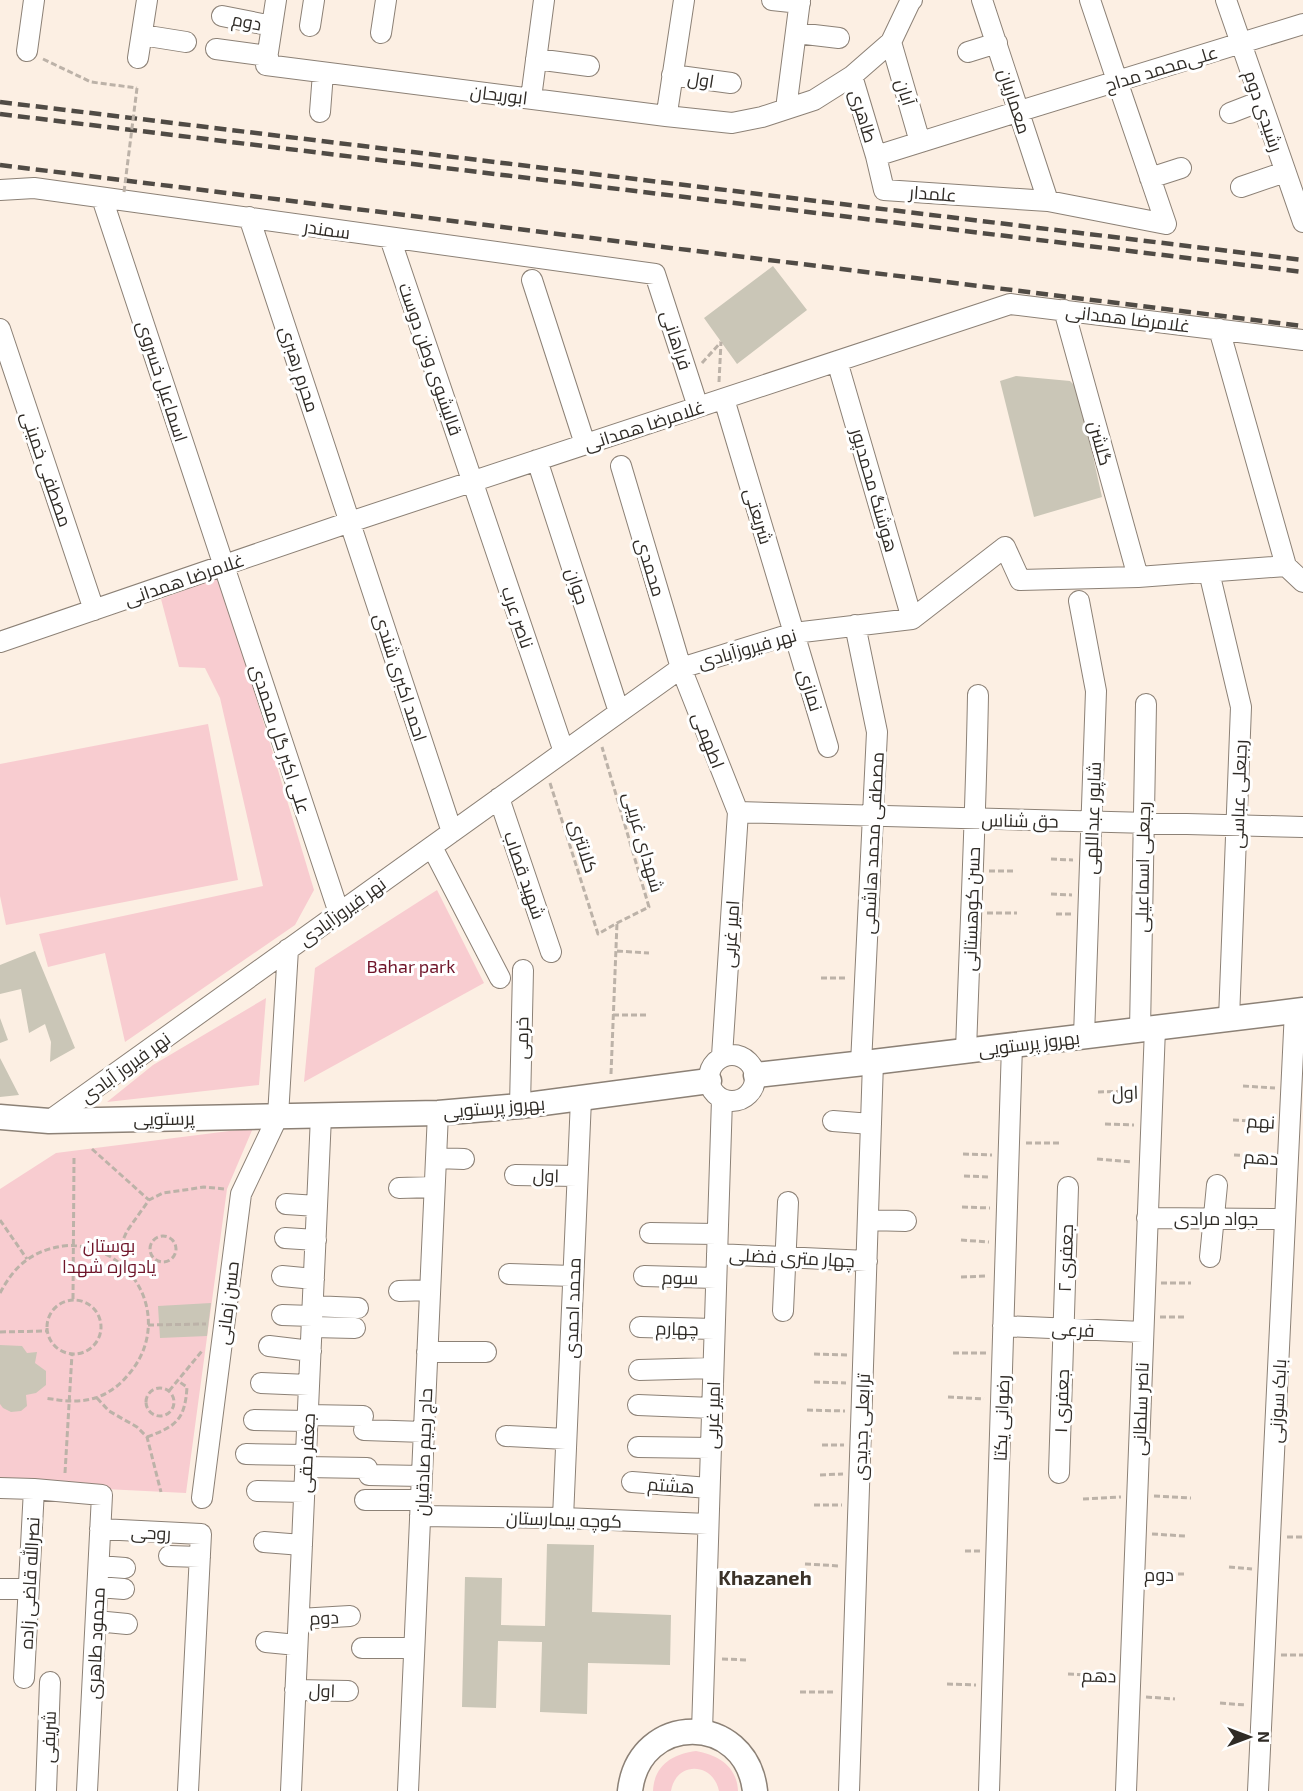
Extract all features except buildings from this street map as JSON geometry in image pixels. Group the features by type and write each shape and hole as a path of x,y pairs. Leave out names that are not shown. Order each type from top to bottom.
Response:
{"main road":[{"name":"بهروز پرستویی","path":"756,1075 1299,1010"},
{"name":"بهروز پرستویی","path":"278,1116 438,1113 610,1095 715,1090"},
{"name":"پرستویی","path":"49,1120 278,1116"},
{"path":"0,1117 49,1120"},
{"path":"630,1791 639,1761 651,1747 666,1737 683,1731 702,1731 719,1737 734,1747 746,1761 754,1777 755,1791"}],"street":[{"path":"27,51 34,0"},
{"path":"138,58 147,0"},
{"path":"216,49 267,61 276,0"},
{"path":"310,26 314,0"},
{"path":"381,33 386,0"},
{"path":"531,98 544,0"},
{"path":"668,106 684,0"},
{"path":"772,0 800,2 786,109"},
{"path":"891,42 912,0"},
{"name":"معماریان","path":"982,0 1048,201"},
{"path":"1090,0 1150,178 1181,168"},
{"name":"رشیدی دوم","path":"1226,0 1303,222"},
{"name":"دوم","path":"222,16 272,26"},
{"name":"علی‌محمد مداح","path":"1019,111 1303,24"},
{"path":"797,33 838,38"},
{"path":"142,35 186,42"},
{"name":"ابوریحان","path":"267,61 323,73 732,123 762,117 814,100 852,76 891,42"},
{"name":"آبان","path":"891,42 920,142"},
{"path":"968,52 997,43"},
{"path":"536,59 589,66"},
{"path":"320,112 323,73"},
{"name":"اول","path":"672,75 731,83"},
{"name":"طاهری","path":"852,76 876,156"},
{"path":"1230,112 1261,101"},
{"path":"876,156 1019,111"},
{"name":"علمدار","path":"876,156 884,190 1048,201 1166,224 1150,178"},
{"path":"1241,187 1285,172"},
{"name":"سمندر","path":"0,190 34,188 655,274"},
{"name":"اسماعیل خسروی","path":"102,198 224,565"},
{"name":"محرم رهبری","path":"249,217 350,522"},
{"name":"قالیشوی وطن دوست","path":"390,238 472,481"},
{"name":"فراهانی","path":"655,274 698,407"},
{"path":"532,280 585,444"},
{"name":"غلامرضا همدانی","path":"0,642 472,481 1010,304 1303,340"},
{"name":"گلشن","path":"1065,310 1138,577"},
{"name":"مصطفی خمینی","path":"0,329 94,610"},
{"path":"1219,329 1287,567 1303,582"},
{"name":"هوشنگ محمدپور","path":"837,361 912,619"},
{"name":"شریعتی","path":"721,400 794,633"},
{"name":"جوان","path":"537,460 619,712"},
{"name":"محمدی","path":"621,466 681,668"},
{"name":"ناصر عرب","path":"472,481 564,752"},
{"name":"احمد اکبری شندی","path":"350,522 452,832"},
{"path":"912,619 1005,547 1020,580 1138,577 1287,567"},
{"name":"علی اکبر گل محمدی","path":"224,565 339,913"},
{"name":"رجبعلی عباسی","path":"1209,573 1241,707 1229,1019"},
{"name":"شاپور عبداللهی","path":"1079,601 1096,691 1084,1036"},
{"name":"نهر فیروزآبادی","path":"240,984 681,668 794,633 912,619"},
{"name":"مصطفی محمد هاشمی","path":"855,625 877,732 865,978 867,1063"},
{"name":"نمازی","path":"794,633 828,747"},
{"name":"اطهمی","path":"681,668 738,812"},
{"name":"حسن کوهستانی","path":"966,1051 970,912 976,819 978,695"},
{"name":"رجبعلی اسماعیلی","path":"1146,704 1143,823 1147,1029"},
{"name":"شهید قصاب","path":"499,798 551,952"},
{"name":"حق شناس","path":"738,812 1303,827"},
{"name":"امیر غربی","path":"722,1056 738,812"},
{"path":"432,847 500,978"},
{"path":"278,1116 288,950"},
{"name":"خرمی","path":"520,1106 523,970"},
{"name":"نهر فیروز آبادی","path":"49,1120 240,984"},
{"name":"بابک سوزنی","path":"1258,1791 1288,1158 1299,1010"},
{"name":"ناصر سلطانی","path":"1126,1791 1152,1091 1147,1029"},
{"name":"رضوانی یکتا","path":"989,1791 1012,1045"},
{"path":"733,1054 744,1057 752,1065 756,1075 754,1087 746,1097 734,1101 715,1090 710,1071 714,1062 722,1056 733,1054"},
{"name":"ترابعلی جدیدی","path":"849,1791 871,1124 867,1063"},
{"name":"امیر غربی","path":"702,1731 717,1244 715,1090"},
{"name":"محمد احمدی","path":"563,1518 581,1099"},
{"name":"حاج رحیم صادقیان","path":"408,1791 438,1113"},
{"name":"حسن زمانی","path":"202,1498 241,1194 278,1116"},
{"name":"جعفر حقی","path":"291,1791 321,1116"},
{"path":"833,1121 871,1124"},
{"path":"436,1158 464,1159"},
{"name":"اول","path":"515,1175 578,1176"},
{"path":"1210,1257 1217,1185"},
{"path":"399,1188 434,1187"},
{"name":"جعفری ۲","path":"1063,1329 1068,1187"},
{"path":"783,1311 788,1202"},
{"path":"286,1204 317,1206"},
{"name":"جواد مرادی","path":"1147,1218 1285,1218"},
{"path":"868,1220 906,1221"},
{"name":"چهار متری فضلی","path":"650,1233 786,1257 867,1261"},
{"path":"285,1238 316,1240"},
{"path":"509,1274 573,1276"},
{"path":"282,1276 314,1279"},
{"name":"سوم","path":"644,1276 716,1278"},
{"path":"399,1291 430,1290"},
{"path":"282,1315 312,1316 358,1308"},
{"path":"312,1316 356,1328"},
{"name":"فرعی","path":"1003,1326 1063,1329 1143,1324"},
{"name":"چهارم","path":"640,1327 714,1329"},
{"name":"جعفری ۱","path":"1059,1473 1063,1329"},
{"path":"269,1346 311,1351"},
{"path":"427,1352 486,1352"},
{"path":"639,1370 713,1368"},
{"path":"261,1383 309,1385"},
{"path":"638,1405 712,1408"},
{"path":"254,1420 308,1418 424,1432"},
{"path":"506,1437 566,1439"},
{"path":"638,1447 711,1448"},
{"path":"246,1454 306,1461 368,1472 422,1476"},
{"name":"هشتم","path":"632,1482 710,1488"},
{"path":"0,1488 34,1489"},
{"name":"محمود طاهری","path":"34,1489 102,1495 87,1791"},
{"name":"نصرالله قاضی زاده","path":"24,1678 34,1489"},
{"path":"257,1491 304,1492"},
{"name":"کوچه بیمارستان","path":"365,1500 420,1508 563,1518 708,1524"},
{"name":"روحی","path":"100,1529 201,1534 200,1557"},
{"path":"264,1542 302,1545"},
{"path":"169,1556 200,1557 188,1791"},
{"path":"99,1566 125,1568"},
{"path":"98,1587 124,1589"},
{"path":"0,1589 28,1589"},
{"name":"دوم","path":"299,1619 350,1616"},
{"path":"96,1621 127,1624"},
{"path":"266,1642 297,1645"},
{"path":"362,1648 414,1648"},
{"name":"شریفی","path":"46,1791 50,1682"},
{"name":"اول","path":"296,1690 348,1691"}],"path":[{"path":"27,51 91,82 137,88 124,192"},
{"path":"689,378 721,342 721,400"},
{"name":"شهدای غریبی","path":"597,728 649,907 598,934"},
{"name":"کلانتری","path":"544,766 598,934"},
{"path":"970,912 1017,913"},
{"path":"610,1095 617,923"},
{"path":"617,951 649,953"},
{"path":"821,978 865,978"},
{"path":"614,1015 646,1015"},
{"path":"1243,1086 1292,1089"},
{"name":"اول","path":"1098,1092 1152,1091"},
{"name":"نهم","path":"1233,1120 1290,1122"},
{"path":"1105,1124 1150,1126"},
{"path":"963,1154 1061,1143"},
{"path":"92,1149 148,1200"},
{"name":"دهم","path":"1234,1155 1288,1158"},
{"path":"73,1299 74,1158"},
{"path":"1097,1159 1149,1163"},
{"path":"964,1176 1008,1177"},
{"path":"123,1265 123,1240 148,1200 163,1193 204,1187 227,1189 241,1194"},
{"path":"962,1207 1007,1209"},
{"path":"0,1220 27,1259"},
{"path":"164,1236 174,1242 175,1254 169,1260 157,1261 151,1254 150,1245 155,1238 164,1236"},
{"path":"100,1251 123,1240"},
{"path":"961,1240 1006,1243"},
{"path":"0,1293 9,1276 27,1259 49,1248 73,1245 100,1251 123,1265 140,1286 148,1312 148,1339 138,1364 120,1385 96,1398 69,1402 45,1398"},
{"path":"962,1277 1005,1275"},
{"path":"1144,1284 1191,1283"},
{"path":"73,1299 89,1304 96,1311 101,1327 100,1336 89,1350 72,1354 63,1352 50,1340 47,1322 56,1306 73,1299"},
{"path":"1143,1324 1187,1317"},
{"path":"148,1325 208,1324"},
{"path":"0,1332 47,1331"},
{"path":"169,1391 205,1347"},
{"path":"953,1353 1002,1353"},
{"path":"65,1476 72,1354"},
{"path":"814,1354 863,1356"},
{"path":"147,1437 164,1431 179,1420 186,1405 187,1387 178,1381"},
{"path":"814,1382 863,1384"},
{"path":"161,1388 169,1391 174,1404 169,1412 161,1416 152,1414 145,1401 148,1393 161,1388"},
{"path":"948,1397 1001,1400"},
{"path":"96,1398 109,1411 137,1427 147,1437 161,1492"},
{"path":"807,1410 862,1412"},
{"path":"1083,1499 1137,1496 1191,1498"},
{"path":"814,1505 859,1506"},
{"path":"1135,1533 1185,1536"},
{"path":"805,1564 857,1566"},
{"name":"دوم","path":"1134,1574 1185,1574"},
{"path":"704,1659 747,1660"},
{"name":"دهم","path":"1068,1674 1130,1686 1175,1699"},
{"path":"947,1684 993,1685"},
{"path":"800,1692 853,1692"},
{"path":"1220,1703 1262,1706"}],"green space":[{"path":"220,577 314,890 295,925 125,1042 105,953 48,967 39,934 263,886 220,698 205,668 179,667 161,599"},
{"path":"208,724 238,880 6,925 0,896 0,764"},
{"name":"Bahar park","path":"437,890 484,983 304,1082 315,968"},
{"path":"266,998 259,1085 107,1102 153,1065"},
{"name":"بوستان یادواره شهدا","path":"253,1128 227,1189 186,1493 64,1487 0,1477 0,1189 56,1153"},
{"path":"696,1751 712,1755 725,1763 734,1775 738,1791 719,1791 710,1775 695,1769 680,1774 674,1781 671,1791 653,1791 657,1774 666,1762"}],"railway":[{"path":"0,102 1303,260"},
{"path":"0,114 1303,272"},
{"path":"0,165 1303,326"}],"district":[{"name":"Khazaneh","path":"765,1577"}]}
